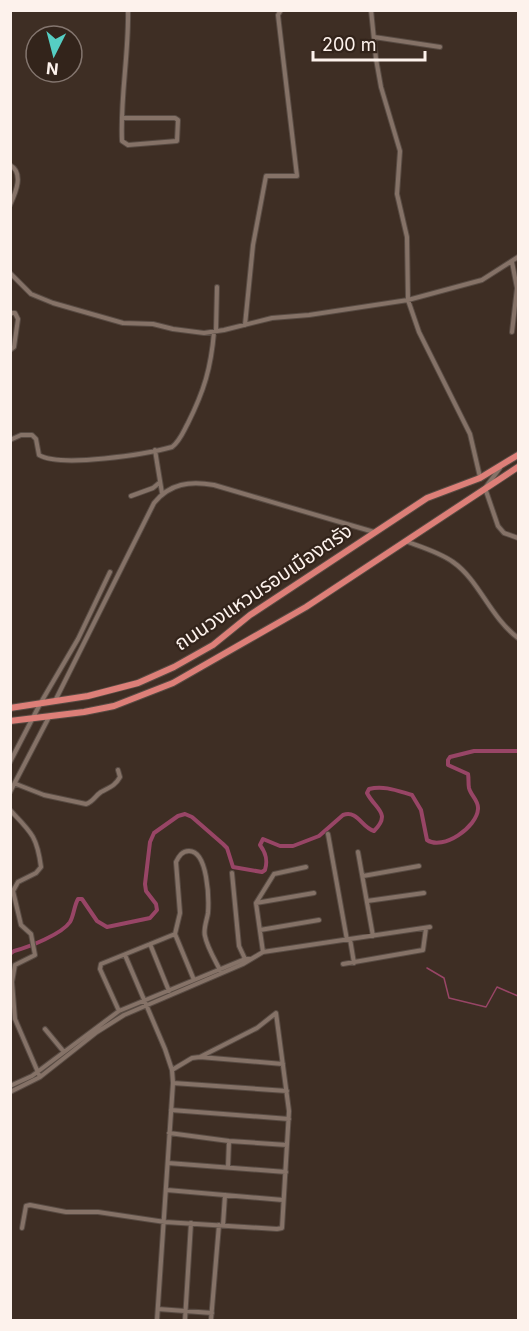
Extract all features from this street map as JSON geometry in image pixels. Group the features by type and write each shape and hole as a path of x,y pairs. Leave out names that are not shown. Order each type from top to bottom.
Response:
{"highway":[{"name":"ถนนวงแหวนรอบเมืองตรัง","path":"10,708 88,696 128,686 174,667 213,645 250,615 427,498 480,478 519,455"},
{"name":"ถนนวงแหวนรอบเมืองตรัง","path":"10,721 114,706 173,683 306,607 485,488 519,468"}],"street":[{"path":"122,118 175,118 177,120 177,141 125,144 122,141 122,118 128,10"},
{"path":"245,325 253,245 266,176 297,176 281,49 278,15 281,10"},
{"path":"371,10 381,87 400,151 397,194 406,237 408,300 419,332 470,434 480,478"},
{"path":"374,37 440,46"},
{"path":"10,165 18,172 10,205"},
{"path":"10,273 25,290 37,297 100,318 137,325 153,324 176,330 215,331 273,318 408,300 482,280 519,257"},
{"path":"512,262 517,288 512,332"},
{"path":"10,440 21,435 32,435 36,439 39,455 46,459 65,461 93,460 172,447 180,440 203,391 211,366 217,287"},
{"path":"10,313 15,313 18,319 14,347 10,350"},
{"path":"155,450 162,493"},
{"path":"504,462 485,488 498,526 504,533 519,537"},
{"path":"131,496 160,483"},
{"path":"54,702 154,502 162,493 173,487 187,483 201,483 374,532"},
{"path":"405,541 455,563 470,579 503,626 519,638"},
{"path":"10,762 40,704 78,639 110,572"},
{"path":"10,792 49,717"},
{"path":"16,784 44,795 86,804 114,786 120,777 118,770"},
{"path":"10,810 33,835 38,846 41,867 36,873 18,882 13,891 21,925 31,934 36,952 35,955 15,965 12,991 16,1025 39,1075"},
{"path":"328,834 354,963"},
{"path":"194,980 175,934 180,914 176,862 186,851 200,855 204,864 208,910 204,935 220,970"},
{"path":"358,852 373,936"},
{"path":"363,876 419,866"},
{"path":"263,952 256,903 274,874 306,867"},
{"path":"232,873 239,946 247,960"},
{"path":"256,903 314,893"},
{"path":"367,901 424,893"},
{"path":"260,930 319,920"},
{"path":"39,1075 64,1052 119,1011 145,1004 263,952 428,927 423,950 344,963"},
{"path":"119,1011 101,964 175,934"},
{"path":"150,944 169,991"},
{"path":"125,955 172,1070 167,1190 157,1320"},
{"path":"10,1080 12,1088 39,1075 110,1022 169,991 247,960"},
{"path":"22,1228 26,1206 30,1205 66,1212 98,1212 165,1222 282,1228 289,1119 276,1013 257,1028 200,1057"},
{"path":"45,1029 64,1052"},
{"path":"172,1070 192,1058 200,1057 283,1064"},
{"path":"173,1083 287,1091"},
{"path":"171,1110 289,1119"},
{"path":"169,1133 229,1141 287,1145"},
{"path":"228,1167 229,1141"},
{"path":"168,1162 286,1172"},
{"path":"167,1190 283,1200"},
{"path":"212,1320 225,1195"},
{"path":"185,1320 191,1223"},
{"path":"158,1309 212,1314"}],"waterway":[{"path":"10,954 45,940 66,927 78,899 82,899 97,921 107,927 150,918 157,910 156,904 146,891 145,884 150,842 154,833 178,816 185,814 192,817 223,844 227,848 233,867 262,872 265,870 266,863 265,854 260,845 263,839 280,846 293,846 319,836 343,815 348,814 356,817 374,831 382,820 382,815 367,793 369,789 386,788 412,795 421,810 427,840 434,843 442,842 466,830 478,809 469,788 468,774 448,765 450,757 474,751 518,751"},
{"path":"427,968 444,978 449,998 486,1007 497,987 518,996"}]}
